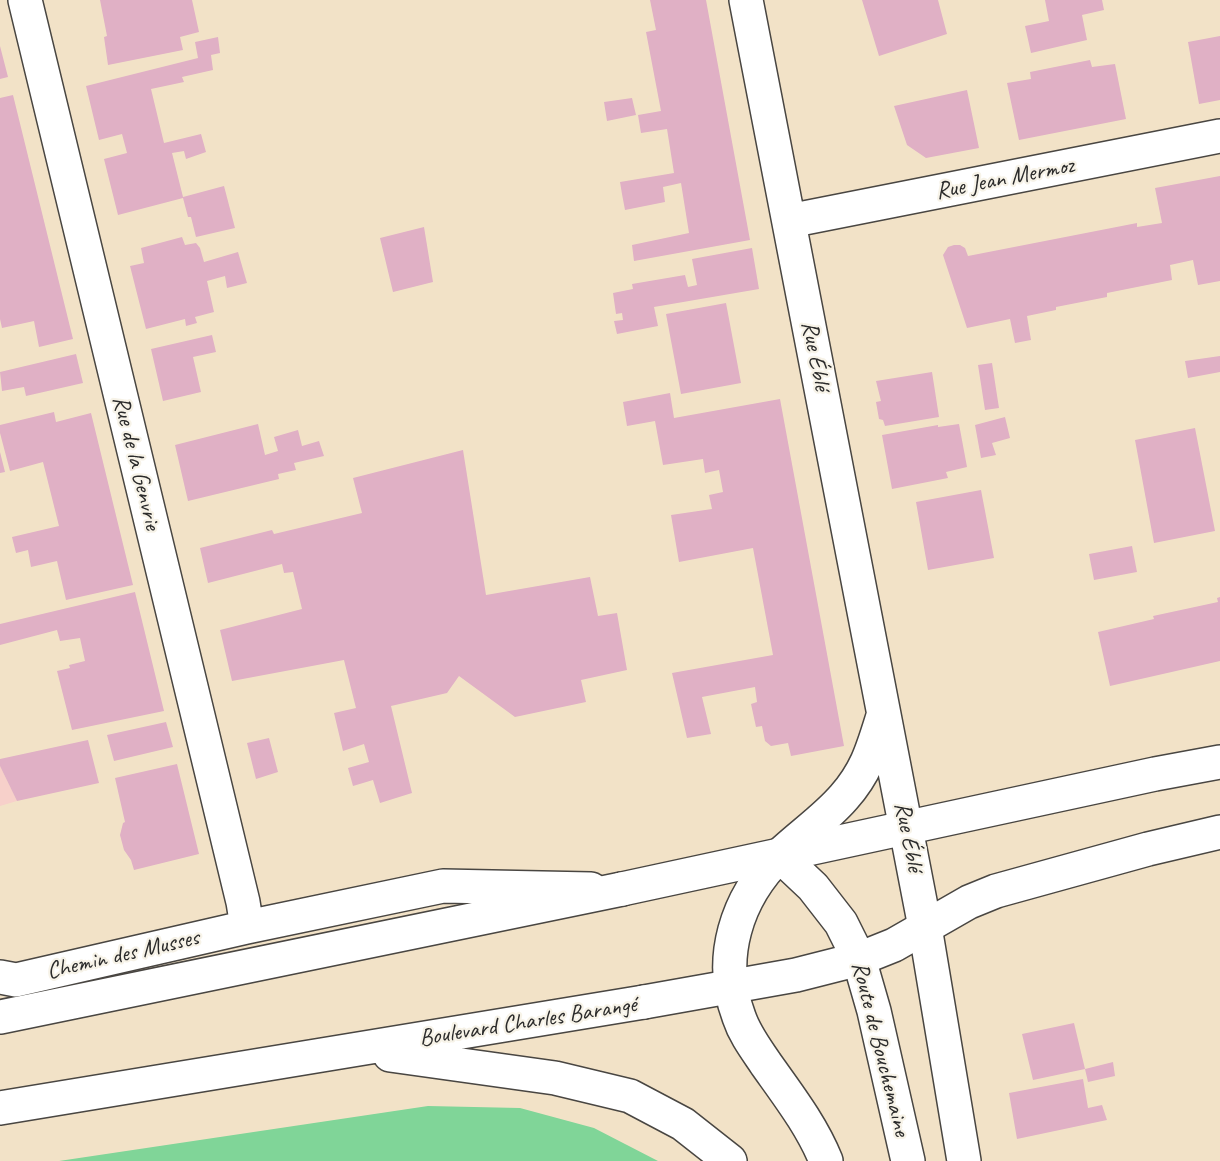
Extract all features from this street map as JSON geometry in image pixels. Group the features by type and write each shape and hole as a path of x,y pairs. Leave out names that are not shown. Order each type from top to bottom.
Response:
{"main road":[{"name":"Rue de la Genvrie","path":"25,0 243,902 247,927"},
{"name":"Rue Éblé","path":"746,0 925,927"},
{"name":"Rue Jean Mermoz","path":"789,221 1220,136"},
{"name":"Rue Éblé","path":"826,1161 802,1116 749,1039 739,1020 730,988 730,948 740,913 751,888 779,855 821,821 845,796 868,763 884,711"},
{"path":"0,1017 622,889 1220,762"},
{"name":"Boulevard Charles Barangé","path":"0,1108 730,988 796,975 859,959 894,945 969,902 996,891 1148,849 1220,832"},
{"name":"Route de Bouchemaine","path":"779,855 813,887 841,923 859,959 874,1011 908,1161"},
{"path":"247,927 443,886 622,889"},
{"name":"Chemin des Musses","path":"0,977 16,980 247,927"},
{"path":"925,927 964,1161"},
{"path":"356,1050 555,1078 630,1096 683,1124 730,1161"}],"shaded area":[{"path":"0,766 17,801 0,806"}],"green space":[{"path":"428,1106 520,1108 594,1128 658,1161 59,1161"}],"building":[{"path":"100,0 192,0 199,32 180,37 183,50 108,65 104,37 107,36"},
{"path":"650,0 706,0 750,240 634,261 632,245 689,233 681,183 663,187 665,202 625,210 622,194 620,182 674,173 667,129 641,133 638,115 661,111 646,32 656,30"},
{"path":"862,0 938,0 947,34 879,56"},
{"path":"1045,0 1102,0 1104,10 1082,15 1087,40 1031,53 1025,26 1049,21"},
{"path":"1220,36 1220,100 1199,104 1188,42"},
{"path":"218,37 220,53 211,55 213,70 182,77 184,82 151,89 164,143 201,134 206,152 186,159 184,151 172,153 183,197 224,186 235,228 196,237 183,198 118,215 104,159 127,153 122,134 99,140 86,86 198,58 195,42"},
{"path":"0,46 8,77 0,79"},
{"path":"1090,60 1092,67 1115,64 1126,119 1019,140 1007,83 1031,79 1030,72"},
{"path":"967,90 979,148 926,158 907,145 894,106"},
{"path":"13,95 73,339 39,347 34,321 2,328 0,319 0,98"},
{"path":"632,98 636,115 607,121 604,102"},
{"path":"1220,176 1220,281 1198,285 1193,260 1170,265 1172,280 1107,293 1107,297 1056,307 1056,310 1027,316 1031,340 1015,343 1010,319 967,328 943,255 948,247 960,245 965,248 968,256 1137,223 1137,227 1162,223 1155,188"},
{"path":"424,227 433,282 393,292 380,238"},
{"path":"182,237 185,245 196,243 204,262 238,252 247,283 227,288 225,276 207,281 214,312 195,317 197,323 186,326 185,319 146,329 130,266 144,263 141,248"},
{"path":"752,248 759,289 654,307 658,326 617,334 614,321 623,320 622,313 616,314 613,293 633,289 632,284 685,275 688,287 697,285 692,259"},
{"path":"726,303 741,383 681,394 666,314"},
{"path":"212,335 216,352 193,357 201,392 163,401 151,349"},
{"path":"76,354 83,383 26,396 24,387 2,391 0,372"},
{"path":"1220,356 1220,372 1188,378 1185,361"},
{"path":"992,363 999,408 985,410 978,365"},
{"path":"932,372 939,417 885,426 883,420 879,419 876,402 881,401 876,381"},
{"path":"670,393 674,418 780,399 844,746 791,756 788,743 771,746 765,741 762,726 756,727 751,704 757,702 755,687 702,697 711,734 687,738 672,673 773,655 753,548 679,562 671,515 712,509 709,495 723,492 719,470 705,473 703,459 663,465 655,421 627,426 623,402"},
{"path":"54,412 56,422 91,413 133,585 66,600 57,561 31,567 28,550 16,553 12,537 59,526 43,462 10,471 0,425"},
{"path":"1005,417 1010,438 992,443 996,455 981,458 975,425"},
{"path":"258,424 265,455 278,451 274,437 298,430 302,446 319,441 324,456 294,463 296,470 278,474 279,479 188,501 175,445"},
{"path":"959,424 967,467 946,472 948,478 892,489 882,435 938,425 938,427"},
{"path":"1195,428 1215,531 1154,543 1135,440"},
{"path":"463,450 486,595 590,577 598,616 617,613 627,670 581,680 586,702 515,717 459,676 447,693 391,706 412,793 380,803 373,780 353,786 348,768 369,762 364,744 343,751 334,713 356,708 344,660 232,681 220,630 302,609 293,572 284,573 282,564 208,583 200,548 272,530 274,534 362,513 353,478"},
{"path":"0,452 5,472 0,473"},
{"path":"981,490 994,558 928,570 916,502"},
{"path":"1132,546 1137,572 1094,580 1089,554"},
{"path":"135,592 164,711 72,730 57,671 85,661 80,638 60,641 57,630 0,645 0,624"},
{"path":"1220,597 1220,661 1110,686 1098,632 1154,619 1153,616 1218,602 1217,598"},
{"path":"166,722 173,747 114,761 107,735"},
{"path":"269,738 278,772 256,779 247,743"},
{"path":"88,740 99,783 17,801 0,766 0,759"},
{"path":"177,764 199,854 134,870 124,850 120,835 125,822 115,778"},
{"path":"1074,1023 1085,1069 1033,1080 1022,1034"},
{"path":"1113,1062 1115,1076 1088,1082 1085,1069"},
{"path":"1083,1079 1088,1108 1102,1105 1107,1120 1017,1139 1009,1093"}]}
